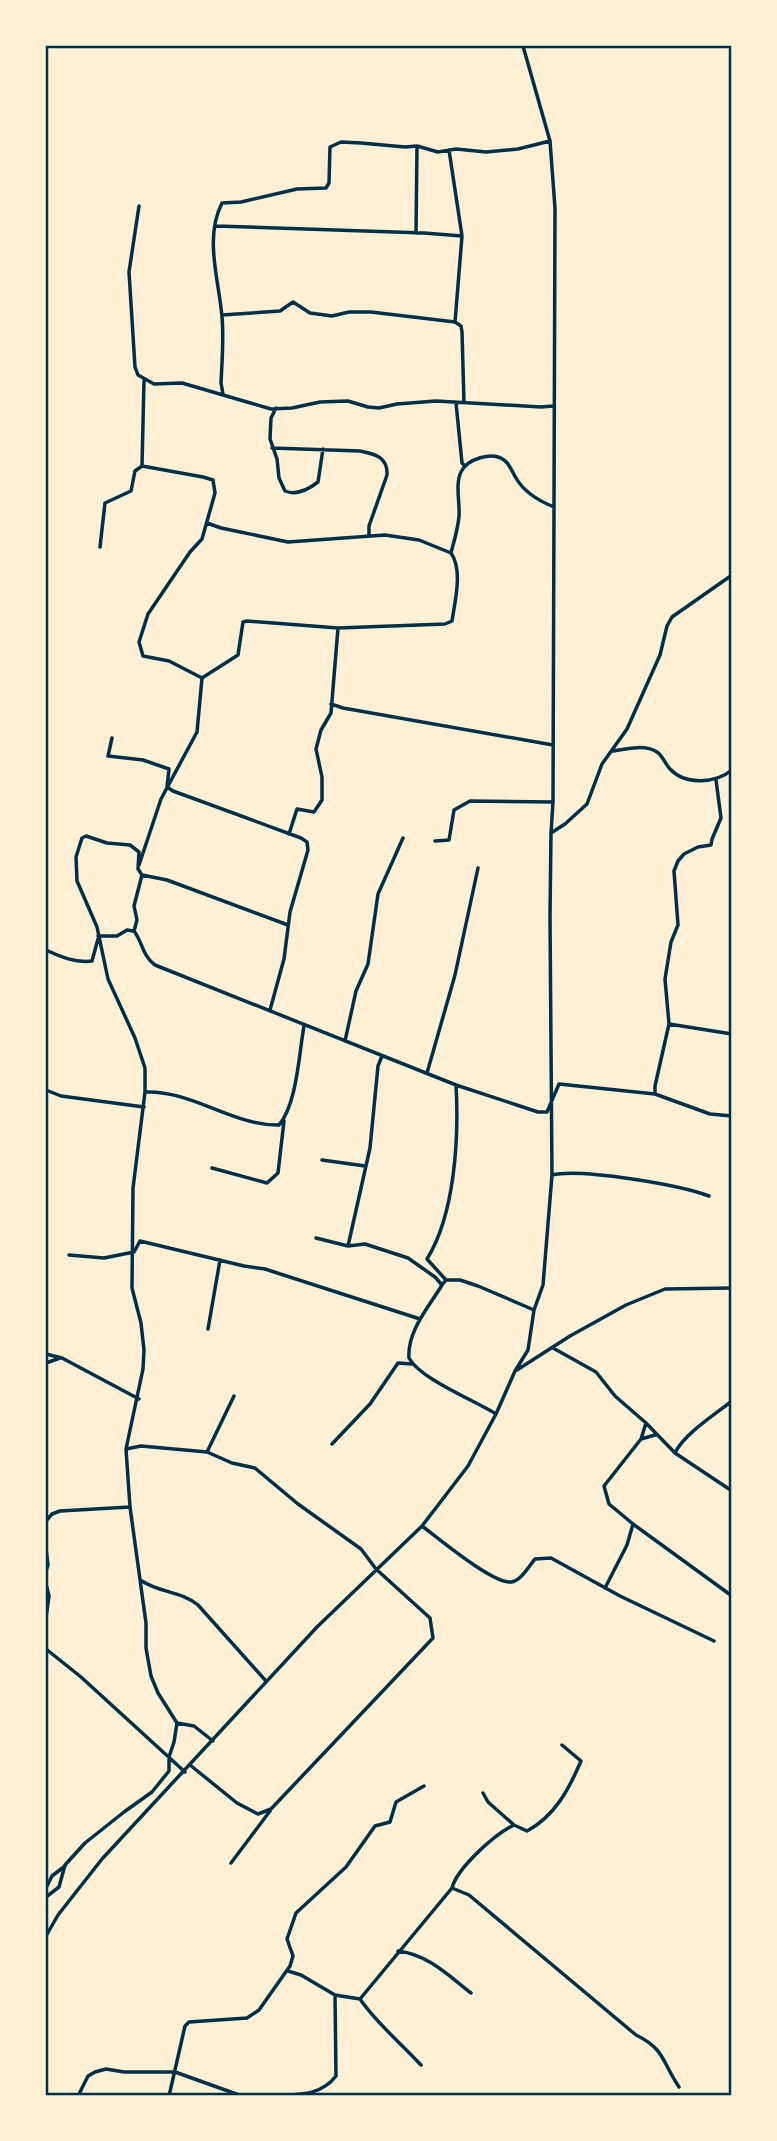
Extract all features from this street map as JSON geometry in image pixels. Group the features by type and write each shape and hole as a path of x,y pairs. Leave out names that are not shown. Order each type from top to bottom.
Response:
{"street":[{"path":"46,1936 58,1915 102,1858 267,1681 376,1569 422,1526 468,1466 528,1350 534,1310 543,1286 552,1175 555,208 550,141 523,46"},
{"path":"223,394 222,315 214,262 216,226 221,204 225,201 241,202 297,189 326,188 329,183 330,147 334,144 416,146 439,152 486,152 518,149 550,141"},
{"path":"416,146 416,233"},
{"path":"449,150 462,236 455,322"},
{"path":"139,206 129,272 135,367 144,380 154,384 182,383 276,408 348,401 379,408 457,402 553,406"},
{"path":"216,226 462,236"},
{"path":"222,315 280,311 293,302 310,313 332,316 349,312 371,312 455,322 462,331 464,403"},
{"path":"142,466 144,380"},
{"path":"457,402 462,463 465,467"},
{"path":"276,408 270,426 272,448 278,458 282,488 290,494 308,490 318,482 323,449"},
{"path":"272,448 372,453 382,459 387,467 384,485 369,526 369,535"},
{"path":"451,553 459,517 460,474 475,460 488,456 506,461 516,480 534,497 554,508"},
{"path":"100,547 105,503 131,491 135,471 142,466 213,480 215,493 202,540 190,552 148,614 139,642 143,656 170,661 202,678"},
{"path":"202,678 239,655 243,622 338,628 445,624 452,621 456,587 455,560 451,553 419,540 369,535 288,542 206,523"},
{"path":"551,833 587,804 602,764 627,729 660,655 672,617 732,575"},
{"path":"289,834 297,809 314,812 322,800 322,777 316,749 321,730 331,713 338,628"},
{"path":"167,786 197,732 202,678"},
{"path":"331,704 553,745"},
{"path":"111,738 108,756 169,768 167,786 138,869"},
{"path":"611,751 647,748 656,751 671,770 698,780 716,780 732,770"},
{"path":"655,1094 669,1024 665,979 671,942 678,925 674,871 684,854 698,847 711,845 721,818 716,780"},
{"path":"167,786 307,842 308,850 288,925 284,959 271,1010"},
{"path":"435,841 449,840 454,810 470,801 554,802"},
{"path":"46,1888 52,1876 85,1843 152,1793 169,1771 169,1757 177,1723 158,1693 151,1676 141,1596 142,1581 130,1507 126,1449 139,1399 144,1350 132,1288 133,1188 144,1107 145,1068 135,1038 108,979 98,936 77,881 79,842 86,836 135,847 138,852 138,869 142,874 167,880 288,925"},
{"path":"345,1041 356,991 368,964 379,894 403,838"},
{"path":"428,1073 455,975 478,868"},
{"path":"134,931 137,920 134,906 142,874"},
{"path":"98,936 117,936 127,930 134,931 141,939 143,953 155,965 456,1085 538,1112 547,1112 559,1084 655,1094 710,1114 732,1116"},
{"path":"46,950 63,958 81,962 92,961 98,936"},
{"path":"669,1024 732,1034"},
{"path":"212,1168 267,1183 278,1173 285,1118 304,1025"},
{"path":"348,1246 370,1148 378,1066 382,1056"},
{"path":"456,1085 456,1156 437,1243 426,1259 446,1280 460,1280 478,1286 534,1310"},
{"path":"46,1090 61,1096 144,1107"},
{"path":"145,1092 162,1091 266,1125 279,1125 285,1118"},
{"path":"321,1160 365,1166"},
{"path":"552,1175 565,1171 589,1173 692,1190 709,1196"},
{"path":"316,1238 348,1246 365,1244 408,1258 442,1285"},
{"path":"134,1252 140,1241 265,1269 420,1320"},
{"path":"69,1255 104,1258 134,1252"},
{"path":"208,1329 220,1260"},
{"path":"332,1444 370,1404 408,1350 420,1320 446,1280"},
{"path":"516,1371 570,1336 626,1305 665,1289 732,1288"},
{"path":"553,1348 596,1372 615,1396 646,1423 674,1453 732,1491"},
{"path":"408,1350 412,1364"},
{"path":"46,1354 62,1358 139,1399"},
{"path":"46,1363 62,1358"},
{"path":"398,1363 412,1364 457,1394 496,1414"},
{"path":"207,1451 234,1396"},
{"path":"674,1453 677,1447 732,1401"},
{"path":"646,1423 641,1439 604,1486 608,1504 732,1596"},
{"path":"641,1439 655,1435"},
{"path":"126,1449 141,1446 207,1451 232,1463 255,1468 298,1504 360,1549 376,1569 430,1618 433,1638 271,1809 231,1863"},
{"path":"46,1521 52,1514 60,1511 130,1507"},
{"path":"605,1588 627,1545 633,1524"},
{"path":"422,1526 475,1566 504,1581 510,1583 518,1580 534,1559 551,1558 605,1588 714,1641"},
{"path":"46,1549 46,1571"},
{"path":"142,1581 156,1590 188,1596 267,1681"},
{"path":"46,1584 49,1596 46,1618"},
{"path":"46,1651 81,1677 185,1772"},
{"path":"177,1723 194,1726 213,1741"},
{"path":"483,1793 488,1802 514,1825 527,1831 538,1825 566,1795 581,1761 562,1745"},
{"path":"190,1765 237,1802 258,1814 271,1809"},
{"path":"169,2095 185,2026 190,2022 253,2016 288,1972 293,1956 287,1939 296,1913 346,1867 375,1826 390,1822 396,1802 424,1786"},
{"path":"152,1793 156,1802"},
{"path":"360,1999 453,1888 454,1879 467,1864 501,1831 514,1825"},
{"path":"46,1896 59,1887 65,1865"},
{"path":"453,1888 469,1895 636,2035 653,2043 679,2087"},
{"path":"406,1942 410,1953"},
{"path":"398,1951 410,1953 438,1966 471,1993"},
{"path":"288,1972 300,1975 335,1995 360,1999 373,2019 398,2040 421,2065"},
{"path":"272,2095 323,2089 335,2076 335,1995"},
{"path":"78,2095 88,2076 95,2071 106,2069 124,2072 174,2072 242,2095"}]}
